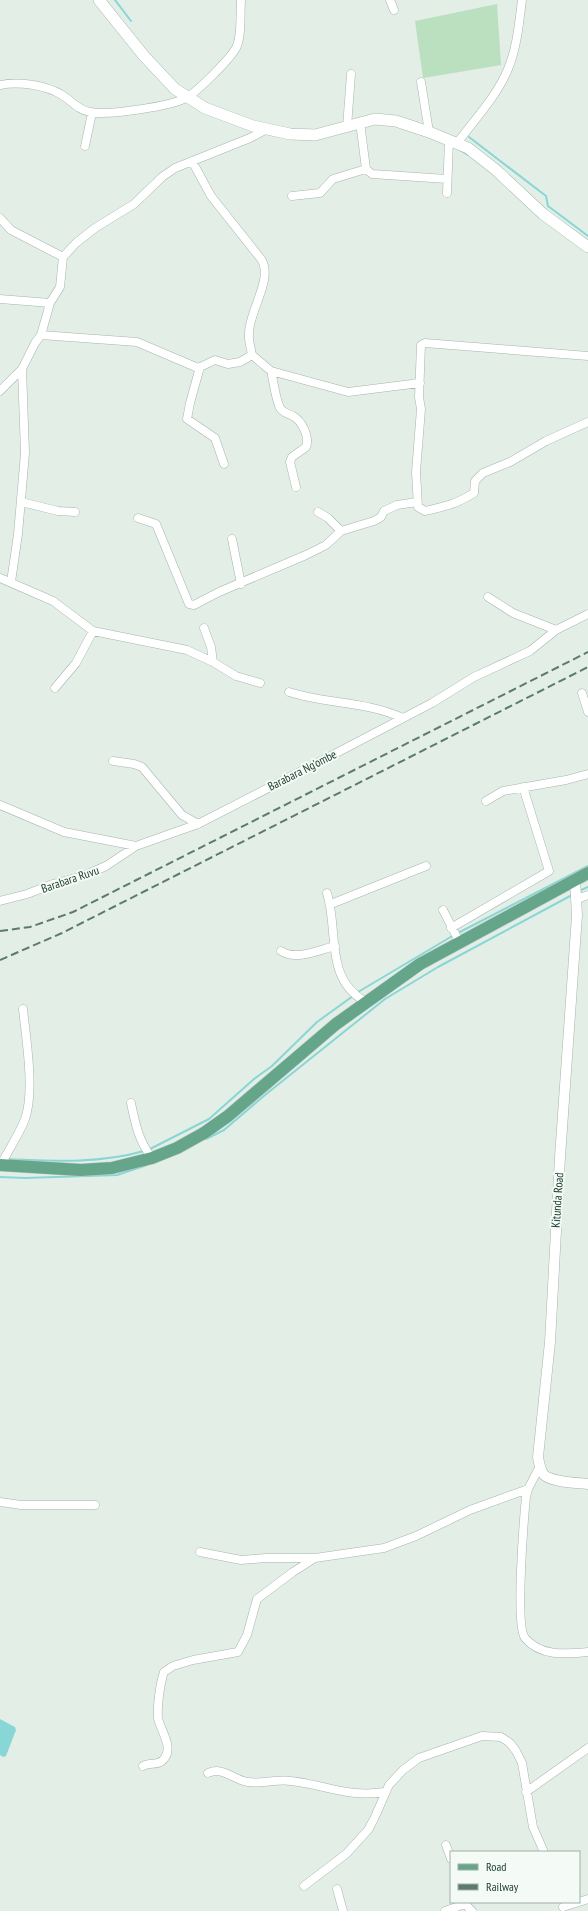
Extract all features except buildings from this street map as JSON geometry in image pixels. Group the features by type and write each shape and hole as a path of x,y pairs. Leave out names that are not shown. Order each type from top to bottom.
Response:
{"main road":[{"path":"99,0 144,56 175,89 186,98 225,117 267,129 304,135 315,135 360,122 385,119 429,132 468,148 496,170 543,214 588,247"},
{"path":"0,1165 81,1170 112,1168 152,1158 204,1133 222,1120 336,1024 420,964 519,912 588,873"}],"street":[{"path":"0,85 17,82 48,90 61,94 80,109 92,113 169,104 186,98 208,79 236,48 239,33 241,0"},
{"path":"390,0 394,10"},
{"path":"447,193 447,178 453,141 494,95 509,68 518,28 522,0"},
{"path":"347,127 351,74"},
{"path":"421,82 429,132"},
{"path":"85,146 92,113"},
{"path":"360,122 366,169 372,174 447,178"},
{"path":"0,391 22,369 33,346 41,335 50,304 60,287 63,257 76,243 96,228 134,204 162,176 175,168 250,138 267,129"},
{"path":"192,161 211,196 261,259 265,268 264,282 250,322 249,333 252,355 271,371 348,392 420,384"},
{"path":"292,196 320,193 333,179 366,169"},
{"path":"0,218 11,230 63,257"},
{"path":"0,299 50,304"},
{"path":"41,335 137,342 193,367 200,367 215,360 228,364 240,362 252,355"},
{"path":"588,356 425,343 421,345 419,398 421,410 416,472 417,502 420,510 425,511 447,507 460,501 474,493 475,481 483,473 510,462 551,438 588,422"},
{"path":"200,367 187,419 215,438 224,464"},
{"path":"11,582 17,546 25,453 22,369"},
{"path":"271,371 280,407 284,413 295,417 300,423 307,440 306,446 292,457 290,462 296,487"},
{"path":"21,502 58,511 75,512"},
{"path":"138,518 156,524 183,592 189,604 194,606 219,592 241,584 326,545 341,531 381,517 384,511 397,506 417,502"},
{"path":"318,512 328,518 341,531"},
{"path":"232,539 241,584"},
{"path":"0,578 53,601 93,631 180,648 213,662 236,676 260,683"},
{"path":"488,597 513,613 556,630"},
{"name":"Barabara Ng'ombe","path":"136,846 198,824 432,703 474,676 530,652 556,630 588,614"},
{"path":"204,628 211,647 213,662"},
{"path":"55,688 76,663 93,631"},
{"path":"288,692 372,707 388,711 403,718"},
{"path":"582,693 588,712"},
{"path":"113,761 134,764 142,767 182,815 198,824"},
{"path":"486,801 503,791 588,774"},
{"path":"452,928 549,871 523,788"},
{"path":"0,805 64,832 136,846"},
{"name":"Barabara Ruvu","path":"0,901 83,876 106,866 136,846"},
{"path":"331,904 426,866"},
{"name":"Kitunda Road","path":"540,1466 538,1457 550,1342 558,1180 577,915 575,879"},
{"path":"327,893 331,904 340,977 354,995 366,1002"},
{"path":"577,899 588,895"},
{"path":"443,910 460,943"},
{"path":"281,951 288,955 297,956 335,946"},
{"path":"0,1165 22,1124 28,1107 28,1065 23,1009"},
{"path":"131,1103 136,1129 146,1151 152,1158"},
{"path":"540,1466 544,1474 550,1478 588,1484"},
{"path":"540,1466 528,1489 524,1520 522,1632 531,1644 549,1652 558,1654 588,1652"},
{"path":"200,1552 241,1560 266,1558 315,1558 384,1548 416,1536 470,1510 528,1489"},
{"path":"0,1502 21,1505 95,1505"},
{"path":"143,1766 158,1763 164,1759 167,1753 167,1747 158,1719 164,1672 173,1666 193,1660 238,1652 247,1635 257,1599 293,1572 315,1558"},
{"path":"304,1886 346,1854 368,1830 385,1792 393,1779 419,1758 482,1736 501,1737 510,1743 516,1751 522,1764 533,1827 544,1851"},
{"path":"526,1792 588,1748"},
{"path":"208,1773 218,1770 243,1781 255,1783 290,1781 359,1795 385,1792"},
{"path":"446,1845 450,1856"},
{"path":"337,1889 343,1911"},
{"path":"446,1911 465,1903 472,1911"},
{"path":"563,1907 576,1903"}],"green space":[{"path":"497,4 501,65 423,78 415,21"}],"water":[{"path":"0,1719 15,1727 16,1730 6,1756 3,1757 0,1755"}],"waterway":[{"path":"115,0 131,21"},
{"path":"469,137 546,196 548,206 588,236"},
{"path":"460,150 468,155"},
{"path":"458,933 588,866"},
{"path":"579,891 588,887"},
{"path":"206,1139 224,1130 265,1095 385,999 438,967 572,895"},
{"path":"358,992 454,935"},
{"path":"148,1150 209,1119 254,1079 272,1066 317,1022 353,996"},
{"path":"6,1159 58,1161 93,1160 144,1151"},
{"path":"0,1177 25,1178 117,1175 147,1165"}],"railway":[{"path":"0,931 30,927 73,912 588,652"},
{"path":"0,960 62,933 588,667"}]}
